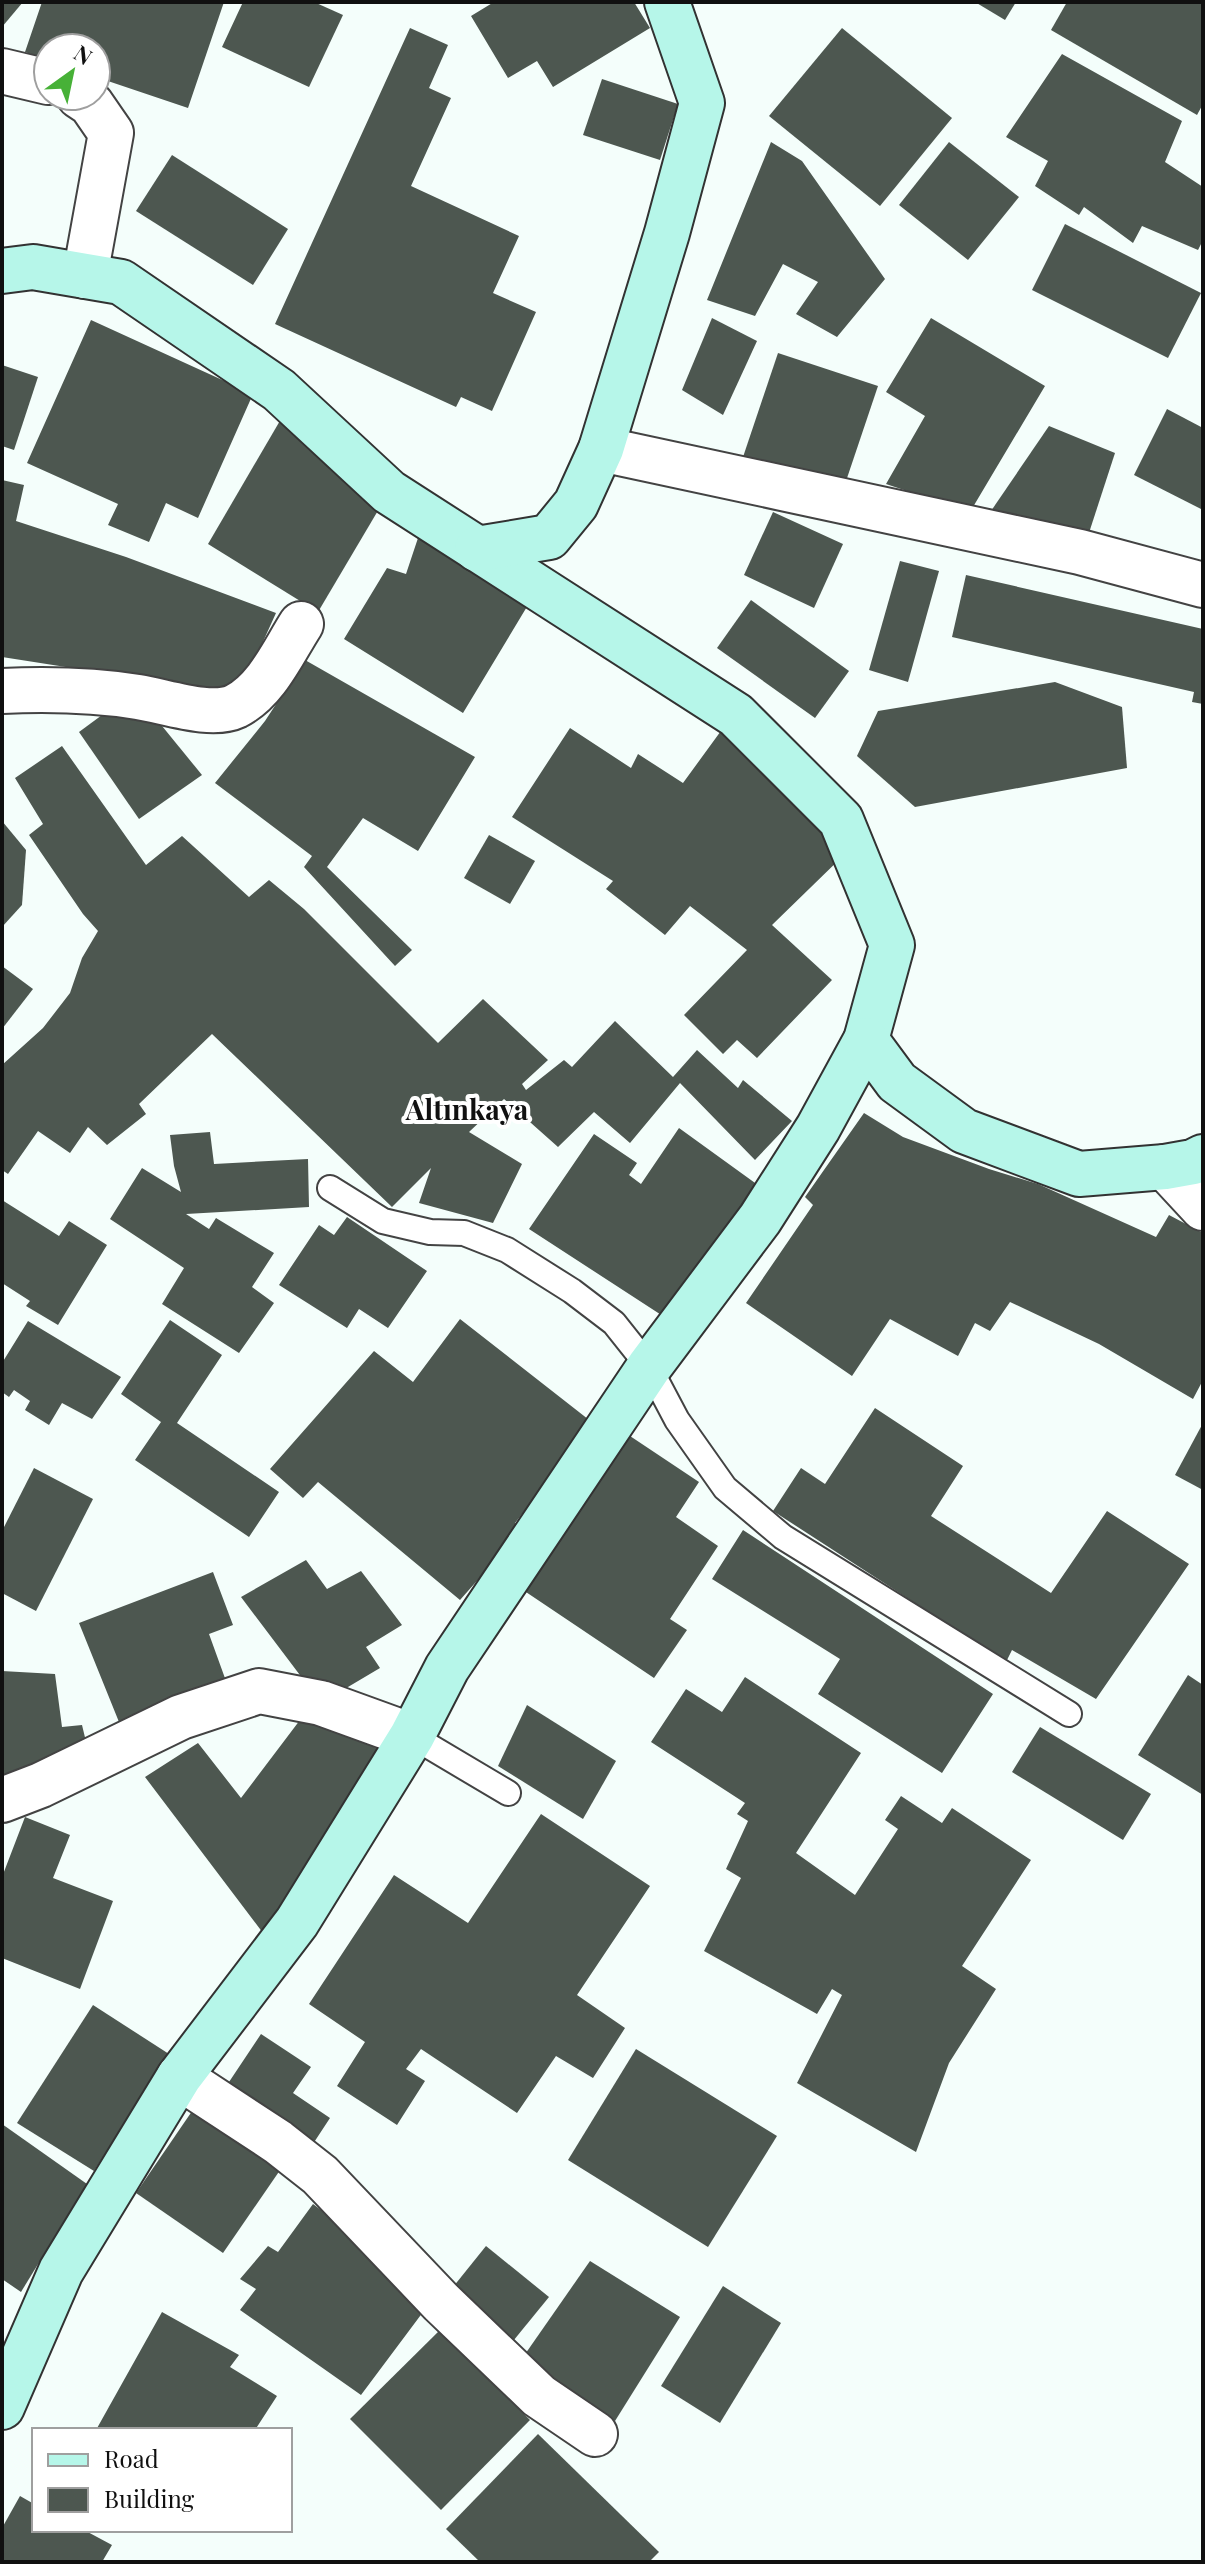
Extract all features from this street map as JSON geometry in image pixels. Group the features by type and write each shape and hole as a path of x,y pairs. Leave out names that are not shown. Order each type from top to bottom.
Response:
{"street":[{"path":"477,549 549,537 576,504 601,449 667,233 702,103 667,2"},
{"path":"2,71 32,78"},
{"path":"85,276 111,133 97,112"},
{"path":"2,271 33,267 121,282 279,390 389,492 736,715 841,820 892,945 866,1040 818,1128 760,1219 649,1367 447,1668 412,1736 297,1922 179,2077 61,2271 2,2407"},
{"path":"601,449 1080,552 1203,585"},
{"path":"2,691 138,696 202,710 235,707 264,684 301,624"},
{"path":"866,1040 897,1082 964,1131 1079,1174 1184,1162 1203,1208"},
{"path":"2,1800 41,1785 181,1717 259,1691 321,1703 412,1736"},
{"path":"179,2077 278,2142 320,2175 441,2302 539,2396 595,2434"}],"lane":[{"path":"330,1188 383,1221 430,1232 464,1233 507,1250 572,1291 614,1323 649,1367 677,1420 725,1488 783,1537 1069,1714"},
{"path":"412,1736 508,1793"}],"building":[{"path":"2,2 23,2 2,27"},
{"path":"42,2 224,2 188,108 112,82 112,32 32,32 32,54 25,52"},
{"path":"243,2 314,2 343,15 309,87 222,47"},
{"path":"494,2 634,2 650,28 553,87 537,61 508,78 471,16"},
{"path":"975,2 1016,2 1005,20"},
{"path":"1067,2 1203,2 1203,104 1197,115 1051,30"},
{"path":"410,28 448,45 429,88 451,98 411,186 519,236 493,293 536,312 492,411 461,397 456,407 275,324"},
{"path":"842,28 952,118 880,206 769,116"},
{"path":"1062,54 1182,121 1165,162 1203,187 1203,240 1198,250 1142,226 1133,243 1084,207 1079,215 1035,186 1048,161 1006,137"},
{"path":"602,79 678,104 660,160 583,135"},
{"path":"771,142 802,161 885,279 837,337 796,314 818,282 783,264 755,316 707,300"},
{"path":"949,142 1019,197 968,260 899,205"},
{"path":"172,155 288,229 253,285 136,211"},
{"path":"1065,224 1201,293 1168,358 1032,290"},
{"path":"712,318 757,341 723,415 682,390"},
{"path":"931,318 1045,386 970,512 886,484 925,416 886,392"},
{"path":"91,320 253,394 198,518 166,503 149,542 108,525 118,504 27,463"},
{"path":"778,353 878,386 843,490 743,457"},
{"path":"2,365 38,377 14,450 2,446"},
{"path":"1167,409 1203,428 1203,510 1134,475"},
{"path":"281,419 389,492 318,612 208,544"},
{"path":"1049,426 1115,453 1086,542 991,511"},
{"path":"2,480 24,485 16,521 126,557 276,613 241,690 194,695 85,670 2,657"},
{"path":"773,512 843,544 814,608 744,575"},
{"path":"419,535 531,600 463,713 344,639 387,568 406,574"},
{"path":"900,561 939,571 908,682 869,670"},
{"path":"966,575 1203,629 1203,704 1192,702 1194,692 952,637"},
{"path":"751,600 849,671 815,718 717,648"},
{"path":"305,660 475,757 418,851 363,818 327,867 412,950 395,966 304,867 312,856 215,783 265,721"},
{"path":"1055,682 1122,707 1127,768 915,807 857,756 878,711"},
{"path":"117,704 149,710 202,775 139,819 79,732"},
{"path":"726,724 847,852 772,925 832,980 757,1058 737,1040 723,1054 684,1015 747,950 690,906 665,935 606,889 613,881 512,817 570,728 631,768 638,754 683,783"},
{"path":"62,746 146,865 182,836 249,897 269,880 304,909 438,1043 483,999 548,1060 522,1084 526,1090 564,1060 572,1067 615,1021 673,1077 697,1050 738,1088 743,1080 792,1121 755,1160 680,1083 630,1143 594,1112 558,1147 504,1099 469,1132 522,1164 493,1223 419,1203 431,1168 392,1207 212,1034 139,1104 146,1114 107,1145 88,1127 70,1153 38,1131 8,1174 2,1170 2,1065 43,1028 70,993 82,958 98,931 29,835 43,824 15,778"},
{"path":"2,821 26,850 22,905 2,927"},
{"path":"489,835 535,861 510,904 464,878"},
{"path":"2,966 33,989 2,1029"},
{"path":"864,1113 903,1137 1038,1184 1156,1237 1169,1215 1203,1233 1203,1380 1193,1399 1099,1344 1010,1302 990,1331 975,1323 958,1356 890,1319 852,1376 746,1303 813,1205 805,1197"},
{"path":"679,1128 762,1188 669,1320 529,1229 594,1134 637,1163 629,1175 641,1184"},
{"path":"210,1132 214,1164 308,1159 309,1207 186,1214 209,1229 216,1218 274,1253 252,1287 274,1303 239,1353 162,1304 184,1268 110,1219 142,1168 181,1192 170,1135"},
{"path":"2,1200 59,1236 69,1221 107,1245 58,1325 26,1306 30,1301 2,1283"},
{"path":"347,1217 427,1271 388,1328 359,1309 347,1328 279,1285 319,1225 334,1235"},
{"path":"460,1319 593,1423 515,1523 522,1530 460,1600 318,1482 303,1498 270,1469 374,1351 413,1382"},
{"path":"170,1320 222,1355 177,1423 279,1492 249,1537 135,1460 161,1422 121,1394"},
{"path":"28,1321 121,1377 92,1419 62,1403 49,1425 25,1410 30,1401 14,1390 9,1397 2,1392 2,1363"},
{"path":"875,1408 963,1466 931,1516 1051,1593 1107,1511 1189,1564 1096,1699 1012,1650 1006,1662 773,1511 801,1468 825,1484"},
{"path":"1203,1423 1203,1490 1175,1475"},
{"path":"621,1430 699,1482 676,1517 718,1546 670,1619 687,1630 654,1678 517,1586"},
{"path":"34,1468 93,1499 36,1611 2,1593 2,1531"},
{"path":"743,1530 993,1694 942,1773 818,1694 840,1659 712,1579"},
{"path":"306,1560 327,1589 361,1571 402,1625 366,1647 380,1668 321,1703 241,1597"},
{"path":"213,1572 233,1625 209,1634 226,1681 119,1722 79,1623"},
{"path":"2,1671 55,1674 62,1727 82,1725 89,1754 2,1786"},
{"path":"1188,1675 1203,1685 1203,1795 1138,1755"},
{"path":"745,1677 861,1753 796,1853 855,1895 898,1829 885,1820 901,1796 942,1823 952,1808 1031,1860 962,1966 996,1989 949,2063 916,2152 797,2083 842,1995 832,1989 817,2014 704,1951 741,1878 726,1869 748,1821 737,1814 745,1803 651,1742 686,1689 722,1712"},
{"path":"527,1705 616,1761 583,1819 498,1766"},
{"path":"320,1714 397,1761 263,1933 145,1777 198,1743 241,1798 300,1720"},
{"path":"1040,1727 1151,1794 1123,1840 1012,1772"},
{"path":"541,1814 650,1886 577,1995 625,2028 593,2078 556,2056 517,2113 421,2049 406,2069 425,2081 397,2125 337,2086 365,2042 309,2004 394,1875 468,1923"},
{"path":"25,1817 70,1835 53,1878 113,1901 80,1989 2,1958 2,1877"},
{"path":"93,2005 169,2054 94,2171 17,2123"},
{"path":"261,2034 311,2067 293,2093 330,2118 307,2153 221,2094"},
{"path":"636,2049 777,2136 708,2247 568,2160"},
{"path":"199,2101 287,2160 223,2253 136,2193"},
{"path":"2,2124 87,2184 21,2292 2,2279"},
{"path":"313,2204 435,2296 361,2395 240,2310 256,2289 240,2279 268,2246 278,2252"},
{"path":"486,2246 549,2297 500,2357 441,2302"},
{"path":"590,2261 680,2317 615,2421 521,2360"},
{"path":"723,2286 781,2323 720,2423 661,2386"},
{"path":"162,2312 239,2355 230,2367 277,2396 256,2428 97,2428"},
{"path":"440,2330 530,2420 441,2510 350,2419"},
{"path":"538,2434 659,2552 649,2562 480,2562 446,2529"},
{"path":"20,2496 32,2503 32,2532 88,2532 112,2545 102,2562 2,2562 2,2528"}],"district":[{"name":"Altınkaya","path":"467,1108"}]}
